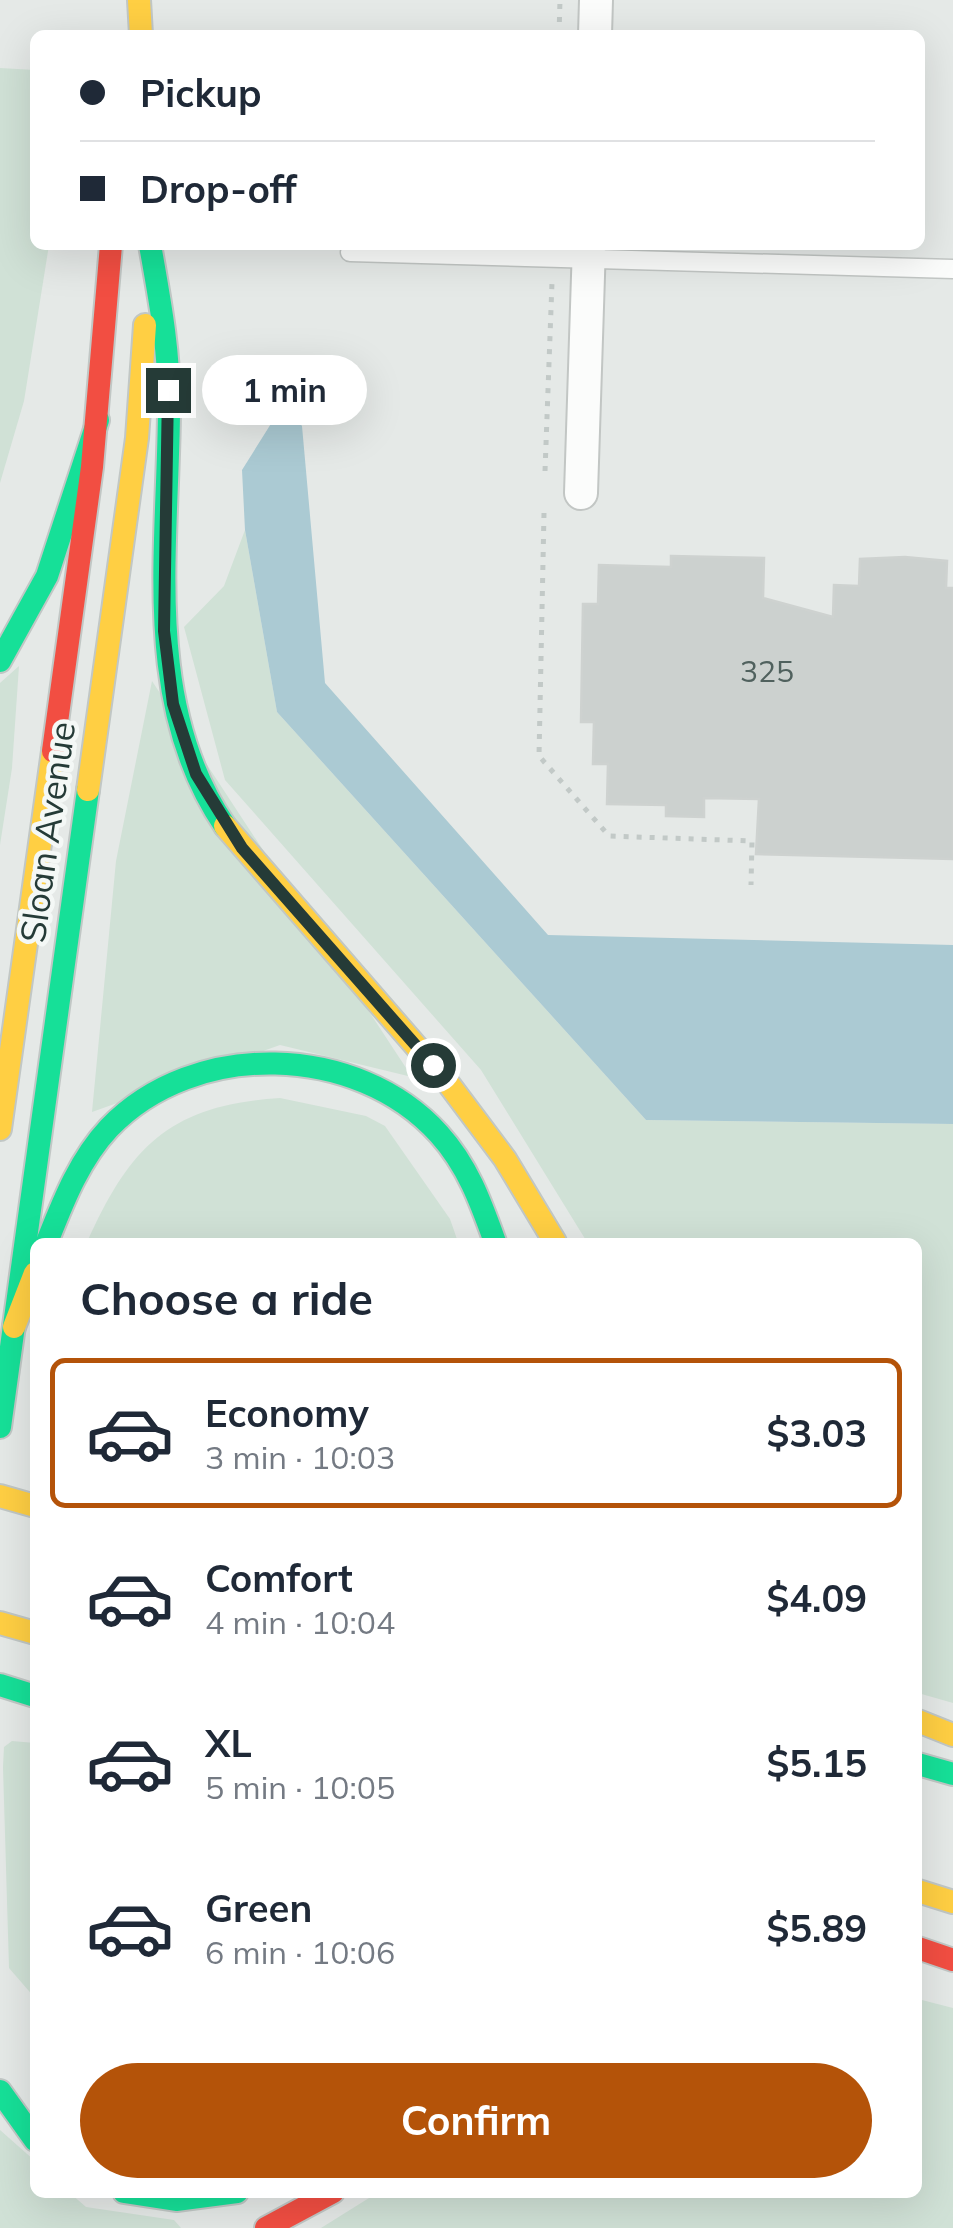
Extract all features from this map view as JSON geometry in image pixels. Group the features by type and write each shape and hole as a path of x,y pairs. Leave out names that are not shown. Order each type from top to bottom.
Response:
{"main road":[{"path":"138,30 139,2"},
{"name":"Sloan Avenue","path":"0,1129 98,420 111,250"},
{"name":"Sloan Avenue","path":"0,1427 137,438 149,250"},
{"path":"150,250 168,356 163,598 168,678 196,774 242,848 485,1127 554,1238"},
{"path":"0,661 24,626 45,580 98,420"},
{"path":"49,1238 90,1151 132,1108 203,1071 277,1060 311,1063 354,1075 414,1110 461,1162 481,1199 494,1238"},
{"path":"14,1326 30,1285"},
{"path":"0,1496 30,1505"},
{"path":"0,1622 30,1631"},
{"path":"0,1686 30,1695"},
{"path":"922,1723 953,1736"},
{"path":"922,1765 953,1774"},
{"path":"922,1893 953,1902"},
{"path":"922,1949 953,1960"},
{"path":"922,1967 953,1974"},
{"path":"0,2090 30,2133"},
{"path":"174,2198 202,2198"},
{"path":"266,2228 321,2198"}],"street":[{"path":"595,30 596,0"},
{"path":"580,493 589,252"}],"lane":[{"path":"350,252 589,252 953,269"}],"path":[{"path":"559,30 560,0"},
{"path":"545,471 552,282"},
{"path":"544,513 539,756 609,836 752,841 752,885"}],"green space":[{"path":"0,68 30,70 30,250 48,250 24,401 0,483"},
{"path":"245,530 277,712 646,1120 953,1124 953,1703 922,1694 922,1238 585,1238 481,1070 225,780 184,627 224,586"},
{"path":"19,666 12,768 0,845 0,683"},
{"path":"152,681 412,1077 280,1045 92,1112 116,861"},
{"path":"280,1098 366,1116 385,1126 450,1219 457,1238 89,1238 120,1180 158,1137 182,1121 242,1102"},
{"path":"12,1741 30,1743 30,1992 9,1968 4,1747"},
{"path":"922,2000 953,2008 953,2228 321,2228 369,2198 922,2198"},
{"path":"0,2130 30,2157 30,2198 76,2198 86,2207 174,2220 181,2228 0,2228"}],"water":[{"path":"284,403 302,426 325,683 548,935 953,945 953,1124 646,1120 277,712 245,530 242,470"}],"building":[{"path":"671,556 764,558 763,598 833,617 834,585 859,586 860,559 905,557 947,561 946,588 953,588 953,859 756,854 759,799 704,798 704,817 666,816 666,805 607,804 608,764 593,764 594,722 581,722 583,604 598,604 599,565 671,567"}],"traffic: fast":[{"path":"151,250 164,328 169,390 164,571 171,678 181,729 199,779 225,826"},
{"path":"0,661 47,576 98,420"},
{"path":"0,1427 88,790"},
{"path":"49,1238 89,1154 109,1128 144,1099 185,1079 229,1067 275,1064 321,1069 365,1082 405,1104 439,1134 458,1159 494,1238"},
{"path":"0,1685 30,1694"},
{"path":"922,1765 953,1774"},
{"path":"0,2091 30,2133"},
{"path":"163,2198 191,2198"}],"traffic: slow":[{"path":"139,0 141,30"},
{"path":"88,790 137,438 145,325"},
{"path":"0,1129 53,751"},
{"path":"225,826 448,1083 505,1159 553,1238"},
{"path":"14,1327 30,1286"},
{"path":"0,1496 30,1505"},
{"path":"0,1623 30,1632"},
{"path":"922,1723 953,1735"},
{"path":"922,1892 953,1902"}],"traffic: jam":[{"path":"53,751 92,467 111,250"},
{"path":"922,1949 953,1960"},
{"path":"266,2228 322,2198"}],"route":[{"path":"168,390 164,631 173,704 196,774 242,848 433,1065"}]}
